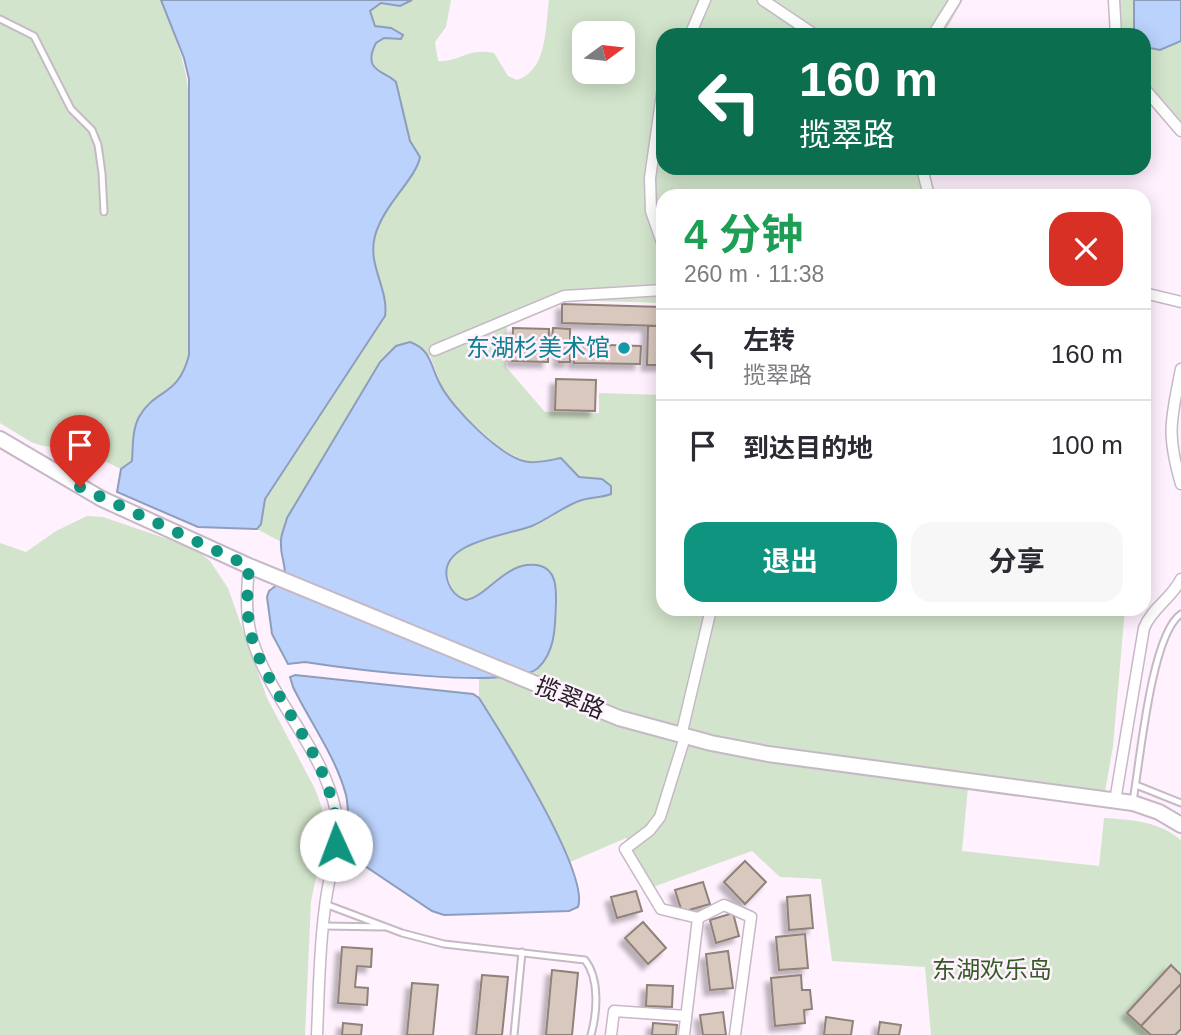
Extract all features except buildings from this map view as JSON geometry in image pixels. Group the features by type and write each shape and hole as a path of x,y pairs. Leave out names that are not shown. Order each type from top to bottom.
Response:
{"street":[{"path":"693,28 705,0"},
{"path":"762,0 804,28"},
{"path":"937,28 955,0"},
{"path":"1114,0 1116,28"},
{"path":"1151,96 1181,131"},
{"path":"656,142 650,189 656,227"},
{"path":"435,350 564,296 656,290"},
{"path":"1151,295 1181,302"},
{"path":"1181,369 1169,430 1171,449 1181,484"},
{"name":"揽翠路","path":"0,439 102,499 249,566 619,718 683,736 768,754 1133,803 1159,812 1181,825"},
{"path":"249,566 247,615 256,650 318,765 335,810 336,845 322,926 317,1035"},
{"path":"1151,616 1170,596 1181,579"},
{"path":"709,616 683,736 660,817 650,831 625,849 661,909 698,918 724,905 751,917 735,1035"},
{"path":"1115,801 1144,628 1151,616"},
{"path":"684,1035 698,918"},
{"path":"611,1035 614,1011 686,1016"}],"lane":[{"path":"0,19 34,36 71,109 92,130 101,164 104,212"},
{"path":"1133,803 1158,654 1168,626 1181,614"},
{"path":"1136,785 1181,803"},
{"path":"325,904 444,944 585,960 590,970 595,999 591,1035"},
{"path":"322,926 391,927"},
{"path":"514,1035 522,952"}],"green space":[{"path":"0,0 161,0 185,69 190,114 189,355 179,379 152,401 139,417 134,433 132,461 121,469 79,449 43,446 31,442 0,423"},
{"name":"东湖欢乐岛","path":"412,0 451,0 446,27 435,42 438,61 452,60 476,52 494,53 508,76 517,80 535,67 540,57 549,0 963,0 947,28 656,28 656,175 929,175 933,189 656,189 656,303 562,300 507,324 506,367 545,412 599,413 599,393 656,395 656,616 1124,616 1113,746 1105,792 969,777 962,851 1099,866 1104,818 1154,825 1181,840 1181,1035 931,1035 925,967 832,961 821,879 780,877 752,851 653,887 626,838 568,863 537,793 479,698 479,679 532,672 544,660 550,648 556,618 557,602 551,576 544,567 519,567 476,597 466,600 454,594 446,571 458,551 468,545 529,527 593,497 602,479 579,478 564,460 526,462 500,448 459,411 441,386 430,355 287,518 281,542 257,529 261,524 265,499 385,316 374,260 374,238 384,215 419,161 410,141 396,82 377,69 371,60 376,43 384,38 398,39 403,35 391,28 375,26 370,11 381,3 400,6"},
{"path":"1118,0 1134,0 1134,28 1120,28"},
{"path":"1181,41 1181,124 1151,86 1151,48 1160,50"},
{"path":"87,516 103,517 194,548 210,561 228,588 267,698 315,789 322,808 324,842 311,901 305,1035 0,1035 0,543 26,552 56,531"}],"water":[{"path":"161,0 412,0 400,6 381,3 370,11 375,26 391,28 403,35 401,39 384,38 376,43 371,60 377,69 396,82 410,141 420,157 385,214 375,236 374,257 384,296 385,316 265,499 261,524 257,529 198,527 117,492 121,469 132,461 134,433 139,417 152,401 179,379 189,355 189,79 184,58"},
{"path":"1134,0 1181,0 1181,41 1160,50 1151,48 1151,28 1134,28"},
{"path":"410,342 423,349 446,394 492,443 518,459 529,462 561,458 579,477 602,479 611,486 611,494 579,501 532,526 476,542 462,549 452,558 447,568 451,588 466,600 483,592 519,567 541,566 553,576 556,598 555,629 551,646 538,668 522,675 463,678 389,673 305,662 288,664 272,634 267,597 285,573 281,541 287,518 380,362 396,346"},
{"path":"295,675 473,694 479,698 523,770 557,835 571,865 578,890 578,907 569,911 444,915 432,911 359,862 351,848 346,795 342,781 293,687 290,677"}],"place":[{"name":"东湖杉美术馆","path":"624,348"}],"route":[{"path":"80,487 249,566 246,598 251,634 267,672 327,783 337,820 336,845"}]}
